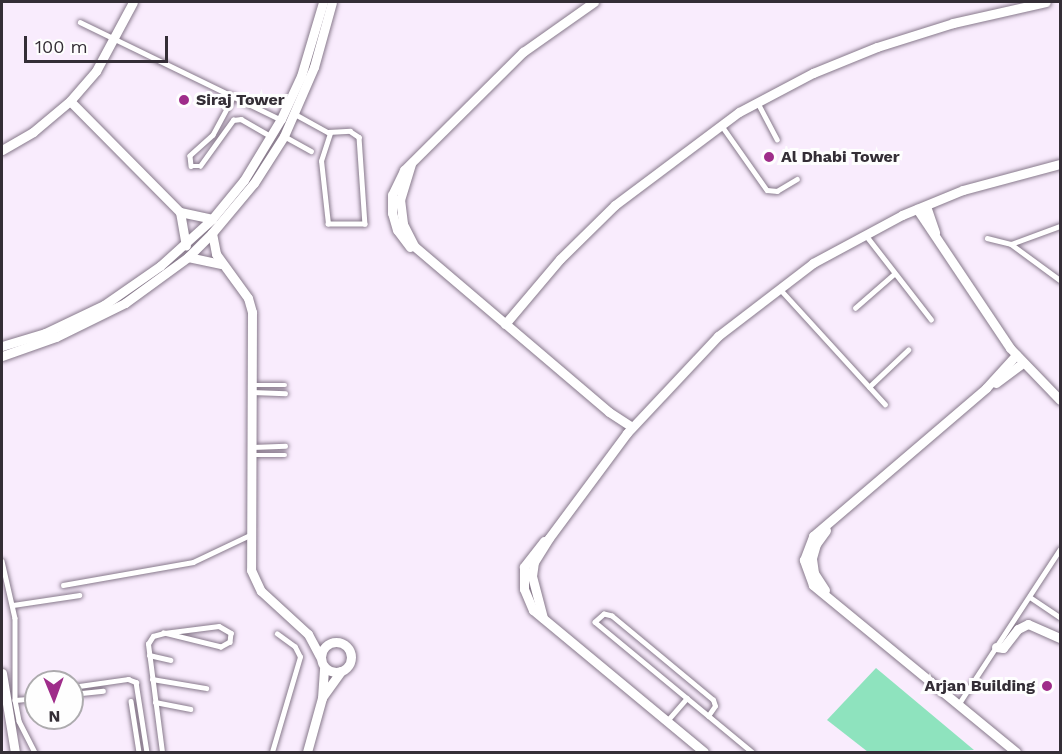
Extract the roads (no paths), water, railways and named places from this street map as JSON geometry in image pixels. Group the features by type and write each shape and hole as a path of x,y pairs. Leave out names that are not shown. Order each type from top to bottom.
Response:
{"street":[{"path":"2,150 33,132 70,101 96,71 116,40 133,2"},
{"path":"2,346 45,333 104,305 186,245 212,219 272,137 282,119 301,76 323,2"},
{"path":"2,356 91,321 149,286 188,257 212,233 254,183 284,136 314,67 332,2"},
{"path":"594,2 523,52 411,164 401,187 400,212 407,235 422,255 629,430"},
{"path":"506,324 586,231 645,180 721,124 823,68 877,47 952,23 1046,2"},
{"path":"70,101 180,212 212,219"},
{"path":"704,753 543,618 532,590 534,562 549,538 629,430 697,355 778,287 865,234 922,207 996,179 1060,164"},
{"path":"922,207 938,243 1016,355 1060,400"},
{"path":"180,212 186,245"},
{"path":"212,233 221,264 248,298 252,312 251,535 255,581 308,634 324,667 322,698 307,753"},
{"path":"188,257 221,264"},
{"path":"1016,355 986,388 852,505 819,538 812,558 821,586 1016,753"},
{"path":"986,388 1023,363"},
{"path":"996,647 1003,648 1018,629 1028,624 1060,638"},
{"path":"308,634 344,644 350,651 349,665 341,671 322,698"},
{"path":"320,657 326,645 334,642"},
{"path":"324,667 341,671"},
{"path":"2,678 15,753"}],"lane":[{"path":"80,22 282,119"},
{"path":"234,96 213,135 190,156 191,166 200,166 230,123 237,118 272,137"},
{"path":"758,103 777,139"},
{"path":"295,114 330,133 350,131 359,137 364,224 328,224 321,161 330,133"},
{"path":"721,124 766,190 777,191 797,179"},
{"path":"284,136 311,151"},
{"path":"1011,243 1060,226"},
{"path":"865,234 931,320"},
{"path":"987,238 1011,243 1060,280"},
{"path":"855,308 894,274"},
{"path":"778,287 885,404"},
{"path":"869,387 908,350"},
{"path":"252,388 285,385"},
{"path":"252,388 285,393"},
{"path":"252,451 285,446"},
{"path":"252,451 285,455"},
{"path":"63,585 193,562 251,535"},
{"path":"958,705 1060,549"},
{"path":"2,561 13,605 15,700 19,721 35,753"},
{"path":"13,605 79,595"},
{"path":"1030,597 1060,616"},
{"path":"708,716 715,706 713,700 639,638 610,614 595,622 752,753"},
{"path":"162,753 149,656 149,639 164,633 219,626 228,629 231,638 221,647 164,633"},
{"path":"272,753 300,657 295,646 277,634"},
{"path":"149,656 170,660"},
{"path":"2,678 14,681"},
{"path":"152,678 206,688"},
{"path":"84,685 128,679 136,682 147,753"},
{"path":"84,693 103,691"},
{"path":"15,700 24,699"},
{"path":"667,721 687,699"},
{"path":"131,701 139,753"},
{"path":"155,702 190,709"}],"place":[{"name":"Siraj Tower","path":"184,100"},
{"name":"Al Dhabi Tower","path":"769,157"},
{"name":"Arjan Building","path":"1047,686"}]}
